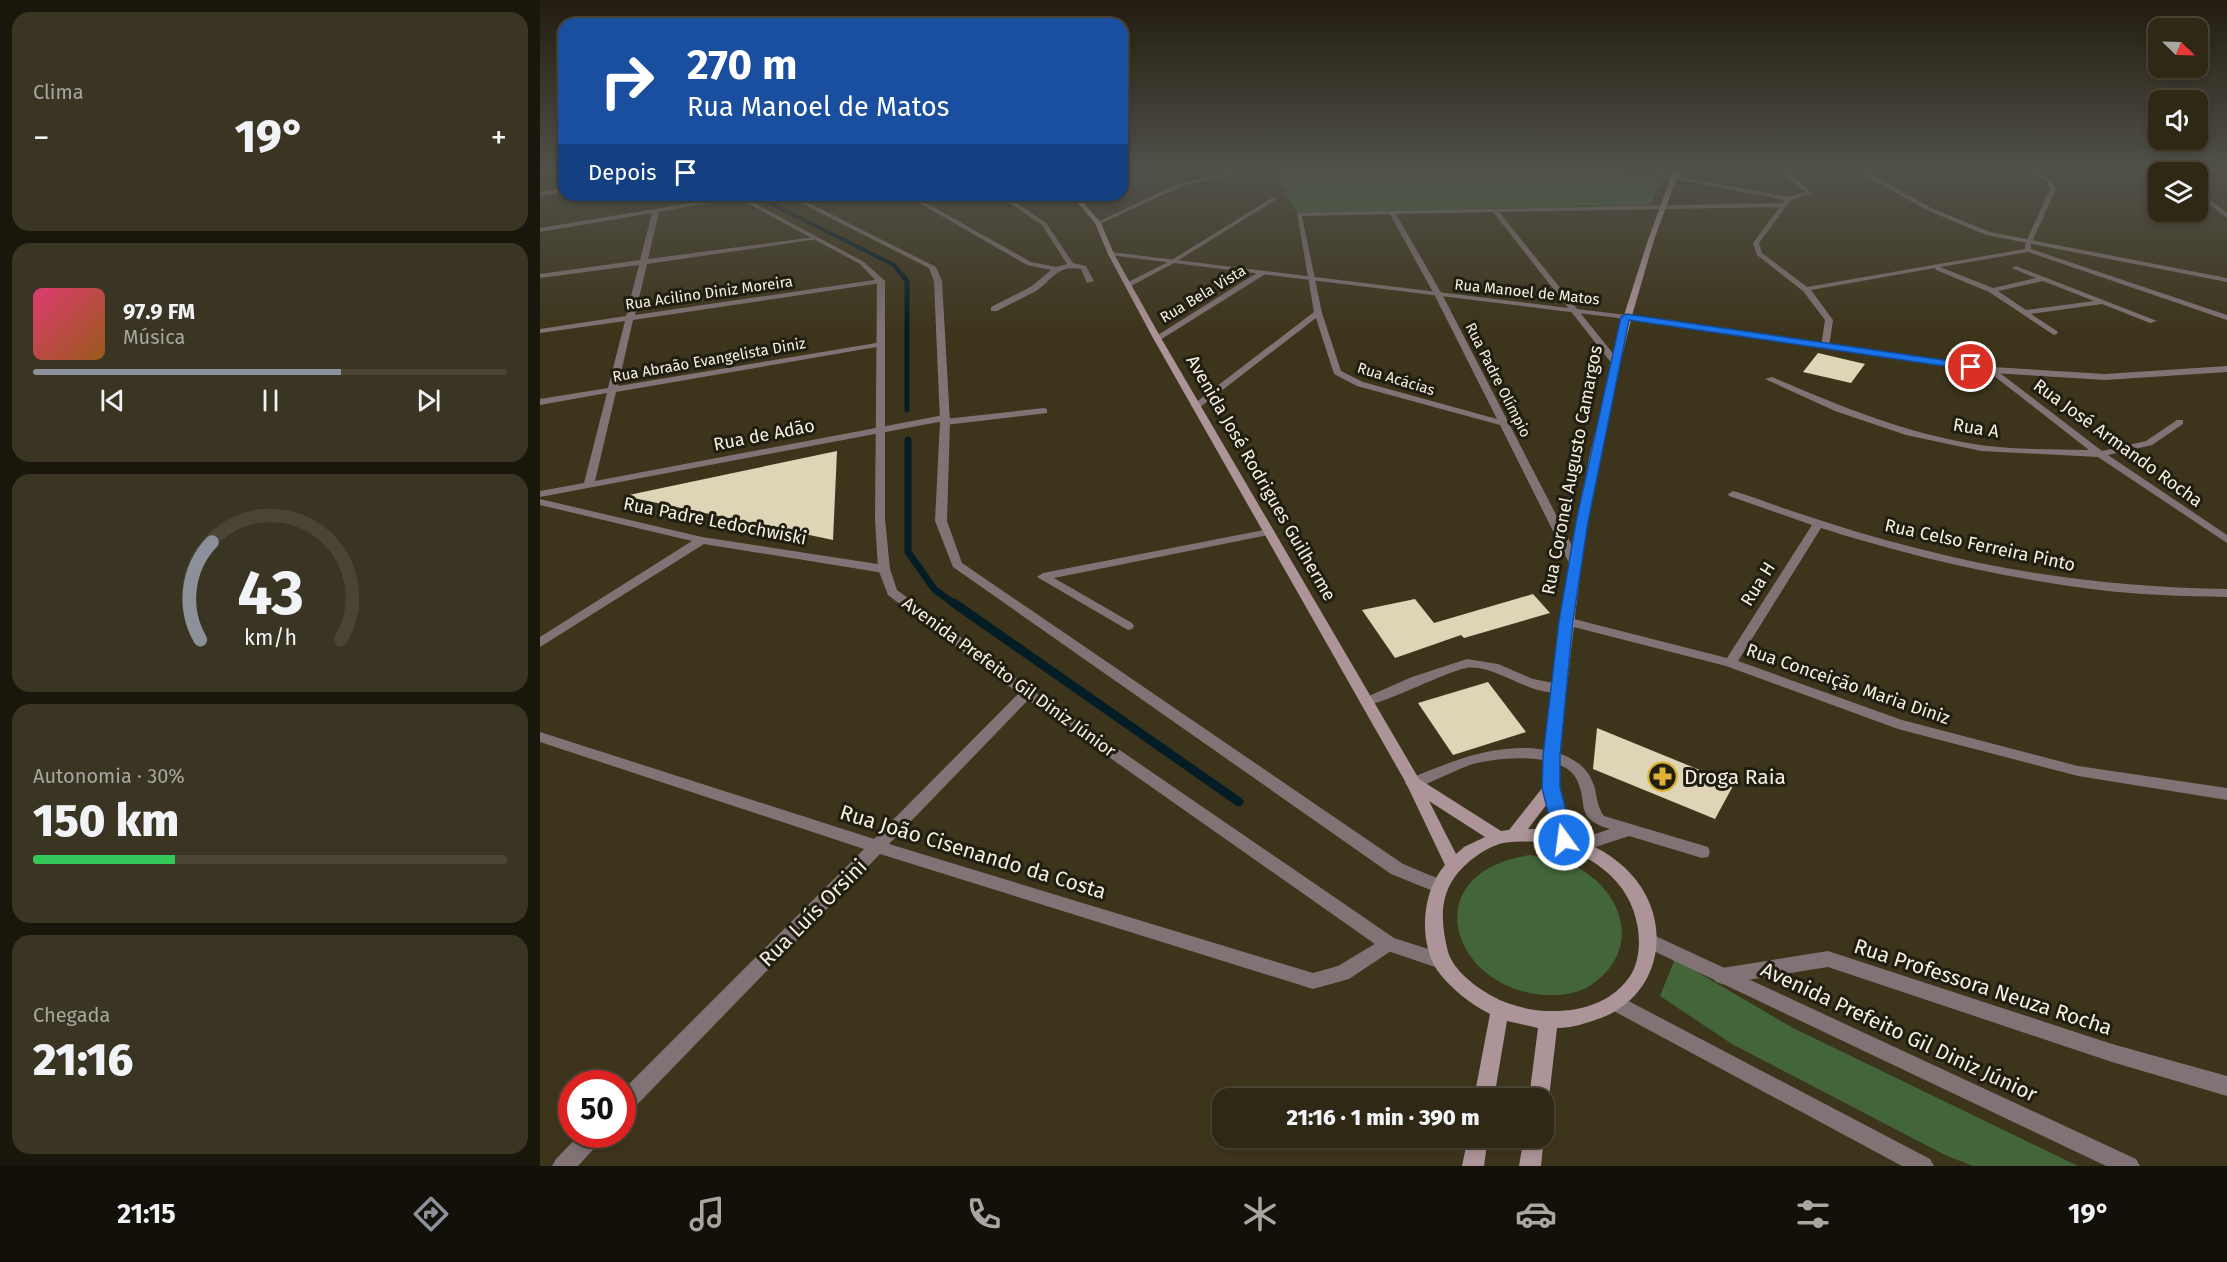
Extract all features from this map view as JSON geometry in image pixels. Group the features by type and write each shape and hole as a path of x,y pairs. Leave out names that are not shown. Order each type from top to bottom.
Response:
{"main road":[{"name":"Avenida José Rodrigues Guilherme","path":"1098,223 1111,254 1157,338 1413,783 1453,865"},
{"name":"Rua Coronel Augusto Camargos","path":"1572,843 1551,788 1552,756 1566,621 1575,563 1626,317 1658,223"},
{"name":"Avenida José Rodrigues Guilherme","path":"1413,783 1506,837"},
{"path":"1506,837 1551,788"},
{"path":"1540,835 1572,843 1611,865 1634,889 1647,919 1650,949 1641,978 1617,1003 1588,1017 1548,1022 1513,1016 1478,999 1441,961 1431,915 1438,886 1453,865 1482,845 1506,837 1540,835"},
{"path":"1486,1088 1500,1009"},
{"path":"1540,1088 1548,1022"},
{"path":"1473,1166 1476,1148"},
{"path":"1530,1166 1532,1148"}],"street":[{"path":"540,230 580,223"},
{"path":"590,485 614,390 628,318 653,223"},
{"path":"786,223 862,262 881,280"},
{"path":"845,223 932,267 938,281 945,420 941,521 957,565 1379,857 1397,869 1438,886"},
{"path":"958,223 1029,264 1056,269 1071,265 1084,267 1090,281"},
{"path":"1043,223 1071,265"},
{"path":"1128,284 1172,261 1234,223"},
{"name":"Rua Acácias","path":"1301,223 1318,313 1337,372 1360,384 1502,423"},
{"name":"Rua Padre Olímpio","path":"1398,223 1439,296 1575,563"},
{"path":"1505,223 1616,363"},
{"path":"1770,223 1756,243 1759,254 1806,289 1828,320 1825,347"},
{"path":"1960,223 2227,318"},
{"path":"2028,247 2038,223"},
{"path":"540,276 815,239"},
{"path":"1806,289 1935,268 2028,247 2227,280"},
{"name":"Rua Manoel de Matos","path":"1111,254 1313,278 1439,296 1626,317 1992,370 2105,377 2227,369"},
{"path":"1935,268 1992,290 2027,312 2054,333"},
{"path":"2016,268 2153,321"},
{"path":"994,309 1035,288 1056,269"},
{"name":"Rua Bela Vista","path":"1157,338 1263,273"},
{"path":"1992,290 2044,279"},
{"name":"Rua Acilino Diniz Moreira","path":"540,331 881,280"},
{"name":"Avenida Prefeito Gil Diniz Júnior","path":"881,280 880,519 884,569 892,592 1027,693 1388,944 1441,961"},
{"path":"2027,312 2102,302"},
{"path":"1196,406 1318,313"},
{"name":"Rua Abraão Evangelista Diniz","path":"540,402 882,344"},
{"name":"Rua José Armando Rocha","path":"1992,370 2100,454 2227,540"},
{"name":"Rua A","path":"1769,379 1838,409 1906,432 1981,448 2100,454 2149,444 2180,422"},
{"name":"Rua de Adão","path":"540,494 882,430 945,420 1044,411"},
{"name":"Rua Celso Ferreira Pinto","path":"1733,494 1817,525 1912,552 2021,574 2107,588 2227,593"},
{"name":"Rua Padre Ledochwiski","path":"540,502 702,540 884,569"},
{"name":"Rua H","path":"1730,663 1817,525"},
{"path":"1128,626 1043,577 1269,532"},
{"path":"540,643 702,540"},
{"name":"Rua Conceição Maria Diniz","path":"1566,621 1730,663 1899,724 2078,771 2227,794"},
{"path":"1367,702 1417,680 1467,663 1498,668 1530,683 1559,688"},
{"name":"Rua Luís Orsini","path":"636,1092 879,847 1027,693"},
{"name":"Rua João Cisenando da Costa","path":"540,737 879,847 1314,981 1343,973 1388,944"},
{"path":"1413,783 1473,759 1498,753 1552,756 1570,764 1582,775 1593,815 1599,820 1702,852"},
{"path":"1572,843 1629,829"},
{"name":"Avenida Prefeito Gil Diniz Júnior","path":"1649,941 2129,1166"},
{"name":"Rua Professora Neuza Rocha","path":"1722,976 1828,959 2112,1053 2227,1086"},
{"path":"1617,1003 1923,1166"},
{"path":"563,1166 580,1148"}],"green space":[{"path":"1530,855 1550,858 1582,870 1609,895 1617,910 1621,926 1621,942 1616,957 1606,972 1581,990 1548,995 1515,989 1488,974 1469,954 1459,930 1459,906 1470,884 1493,866"},
{"path":"1675,959 1793,1028 2078,1166 1973,1166 1945,1155 1732,1044 1660,996"}],"building":[{"path":"1818,353 1865,364 1851,383 1803,372"},
{"path":"837,451 833,540 624,496"},
{"path":"1533,594 1550,613 1464,638 1461,635 1395,658 1362,610 1415,599 1434,623"},
{"path":"1488,682 1526,732 1453,755 1418,703"},
{"name":"Droga Raia","path":"1597,728 1734,784 1715,819 1593,769"}],"waterway":[{"path":"811,223 894,265 904,278"},
{"path":"903,276 907,281 907,410"},
{"path":"908,440 908,552 935,590 956,605"},
{"path":"954,603 1239,802"}],"place":[{"name":"Droga Raia","path":"1663,777"}],"route":[{"path":"1564,840 1551,788 1552,756 1566,621 1582,522 1626,317 1971,367"}]}
